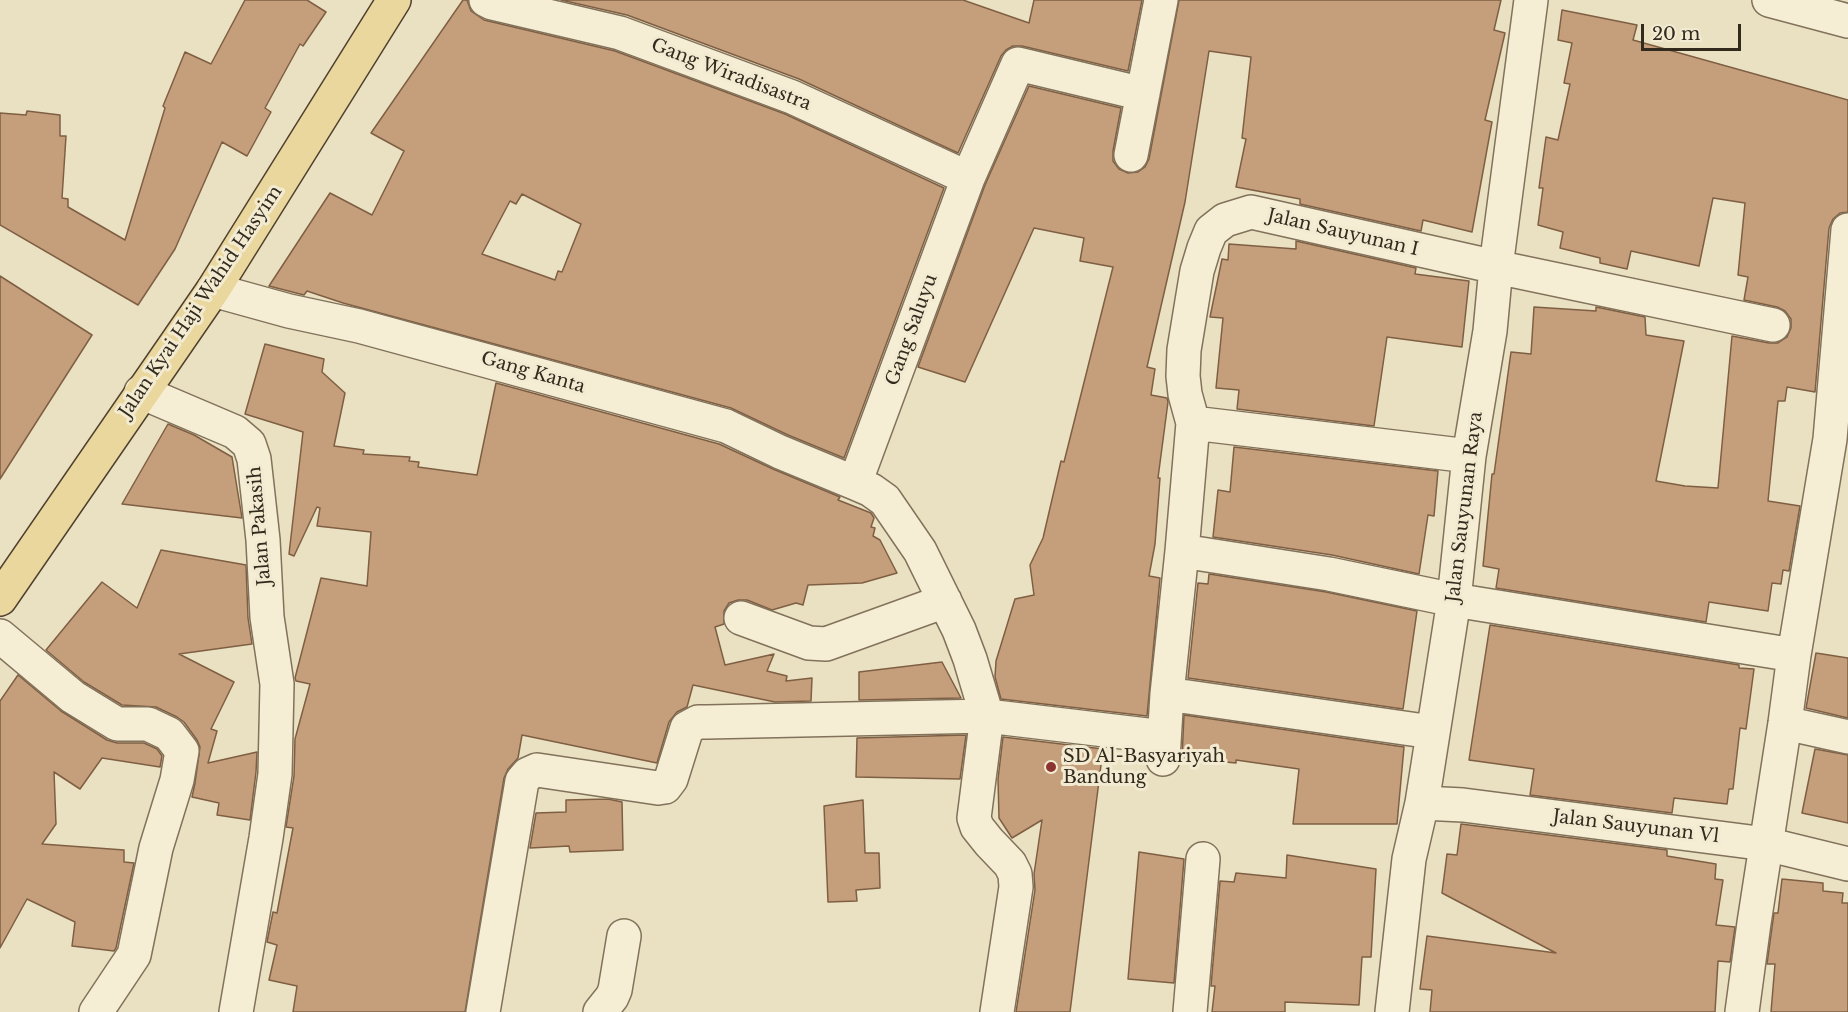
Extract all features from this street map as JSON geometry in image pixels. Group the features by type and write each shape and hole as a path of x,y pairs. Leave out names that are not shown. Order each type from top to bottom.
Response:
{"main road":[{"name":"Jalan Kyai Haji Wahid Hasyim","path":"0,599 213,290 394,0"}],"street":[{"name":"Gang Wiradisastra","path":"486,0 621,33 792,97 968,178"},
{"path":"1131,155 1161,0"},
{"name":"Jalan Sauyunan Raya","path":"1392,1012 1409,859 1422,802 1454,600 1470,456 1490,332 1496,267 1531,0"},
{"path":"1769,0 1839,13"},
{"name":"Gang Saluyu","path":"851,481 968,178 1018,64 1143,94"},
{"name":"Jalan Sauyunan I","path":"1193,423 1183,376 1184,350 1197,271 1211,231 1225,220 1251,212 1496,267 1773,325"},
{"path":"1742,1012 1794,655 1839,440 1848,230"},
{"name":"Gang Kanta","path":"213,290 289,311 359,326 726,426 780,452 871,490 885,500 920,550 959,630 987,716"},
{"name":"Jalan Pakasih","path":"141,392 235,432 249,444 255,459 260,495 267,617 277,684 274,774 266,838 236,1012"},
{"path":"483,1012 522,781 528,774 537,770 663,788 671,779 687,728 699,722 987,716 1163,748 1193,423 1470,456"},
{"path":"1182,550 1329,574 1454,600 1794,655"},
{"path":"741,618 809,643 826,644 945,601"},
{"path":"0,636 74,697 117,724 148,724 169,734 182,751 177,780 156,848 134,955 96,1012"},
{"path":"1167,694 1432,732"},
{"path":"987,716 974,818 977,827 1010,864 1015,874 1016,887 997,1012"},
{"path":"1785,723 1848,737"},
{"name":"Jalan Sauyunan Vl","path":"1422,802 1463,805 1766,844 1848,864"},
{"path":"1191,1012 1203,859"},
{"path":"600,1012 615,990 624,936"}],"building":[{"path":"245,0 307,0 326,12 303,46 300,44 265,108 271,112 247,156 222,142 175,249 138,305 0,225 0,113 26,115 27,111 60,115 60,136 66,136 62,198 68,199 68,207 125,240 165,108 163,106 185,52 211,64"},
{"path":"463,0 467,0 471,11 484,20 615,51 785,114 944,188 844,458 731,408 343,303 307,291 304,295 269,286 330,193 372,215 404,151 371,133","holes":["522,194 581,224 562,272 558,271 555,280 482,254 510,201 516,204"]},
{"path":"561,0 963,0 1029,23 1034,0 1142,0 1128,71 1022,46 1013,46 1006,50 1001,56 958,153 799,79 627,15"},
{"path":"1179,0 1501,0 1494,30 1505,33 1485,120 1492,122 1472,232 1423,220 1421,231 1300,204 1300,199 1236,187 1246,139 1242,138 1251,57 1209,51 1185,202 1147,367 1155,369 1151,395 1167,398 1168,402 1158,478 1160,478 1155,544 1149,576 1160,578 1147,716 1001,699 995,677 996,661 1015,599 1034,595 1030,565 1043,538 1061,461 1064,462 1113,267 1080,261 1084,238 1034,228 965,382 918,367 985,185 1029,86 1121,108 1113,161 1119,169 1128,173 1138,172 1145,167 1149,159"},
{"path":"1562,10 1637,25 1633,40 1848,100 1848,212 1840,213 1833,219 1829,228 1815,392 1787,387 1785,401 1778,401 1768,501 1800,506 1789,571 1783,570 1781,584 1772,583 1768,611 1709,602 1706,622 1496,588 1499,569 1483,566 1492,474 1494,474 1511,352 1531,354 1534,307 1596,311 1596,307 1645,317 1646,335 1684,341 1656,481 1685,486 1718,488 1732,336 1778,343 1787,337 1791,328 1791,319 1785,311 1744,300 1748,277 1738,275 1745,203 1713,198 1699,266 1631,251 1627,269 1600,263 1600,258 1560,248 1563,232 1538,225 1543,188 1539,188 1546,137 1558,140 1570,84 1564,83 1572,43 1558,40"},
{"path":"1296,241 1416,268 1415,274 1469,281 1462,347 1387,337 1374,426 1237,409 1239,390 1216,388 1223,318 1210,317 1222,259 1228,260 1229,244 1296,249"},
{"path":"0,276 92,335 0,479"},
{"path":"265,344 324,359 322,372 345,393 334,446 364,450 363,454 410,457 409,461 419,462 418,467 477,475 496,383 719,444 840,497 838,500 871,513 874,518 871,527 875,528 873,536 880,540 897,573 862,583 808,585 803,605 796,603 772,610 747,600 729,603 724,611 724,624 715,627 725,665 774,654 767,671 787,676 786,681 812,678 811,701 775,702 693,685 687,707 677,712 669,722 657,763 522,735 518,758 508,769 504,778 465,1012 293,1012 297,986 269,980 277,945 267,942 273,912 277,913 293,828 286,827 294,776 295,739 310,684 296,681 295,678 321,578 367,586 371,532 317,526 320,508 317,507 294,556 289,554 303,432 245,414"},
{"path":"168,424 194,435 232,457 242,518 122,504"},
{"path":"1234,447 1438,471 1434,516 1428,515 1419,574 1332,555 1213,537 1218,490 1230,492"},
{"path":"161,550 246,565 248,618 252,644 179,654 234,682 211,729 217,731 208,763 257,752 250,820 217,815 219,803 192,797 200,747 184,722 156,707 122,705 84,682 46,650 102,582 137,608"},
{"path":"1209,574 1326,592 1417,611 1403,709 1188,678 1198,583 1208,584"},
{"path":"1490,625 1754,669 1746,729 1740,728 1733,789 1729,789 1727,804 1674,798 1672,813 1530,795 1534,769 1469,760"},
{"path":"1816,653 1848,658 1848,718 1806,708"},
{"path":"942,662 961,698 859,700 859,672"},
{"path":"18,675 61,711 107,740 117,743 144,743 157,749 162,756 160,767 102,758 80,789 54,772 56,824 42,844 124,850 124,862 134,863 114,951 72,946 75,922 27,899 0,948 0,701"},
{"path":"1184,715 1404,747 1397,824 1293,824 1299,769 1236,760 1236,763 1182,758"},
{"path":"966,735 960,779 856,777 857,738"},
{"path":"1003,737 1103,749 1070,1012 1016,1012 1035,890 1034,874 1042,820 1012,838 999,818 998,779"},
{"path":"1815,749 1848,755 1848,823 1802,813"},
{"path":"608,799 622,802 623,850 570,852 569,846 530,848 536,813 566,812 566,800"},
{"path":"863,800 865,853 879,853 880,888 856,890 857,901 828,902 824,806"},
{"path":"1461,824 1667,850 1667,856 1716,864 1715,879 1723,880 1716,925 1735,927 1730,962 1718,961 1715,1012 1430,1012 1432,990 1420,989 1427,936 1556,953 1442,893 1447,854 1457,855"},
{"path":"1139,852 1184,859 1174,983 1128,979"},
{"path":"1287,855 1376,869 1371,957 1362,957 1359,1005 1285,1002 1285,1012 1212,1012 1215,986 1211,986 1220,881 1234,882 1236,873 1286,878"},
{"path":"1782,879 1823,883 1823,891 1843,893 1842,903 1848,903 1848,1012 1771,1012 1775,964 1767,964 1774,913 1778,913"}],"place":[{"name":"SD Al-Basyariyah Bandung","path":"1051,767"}]}
